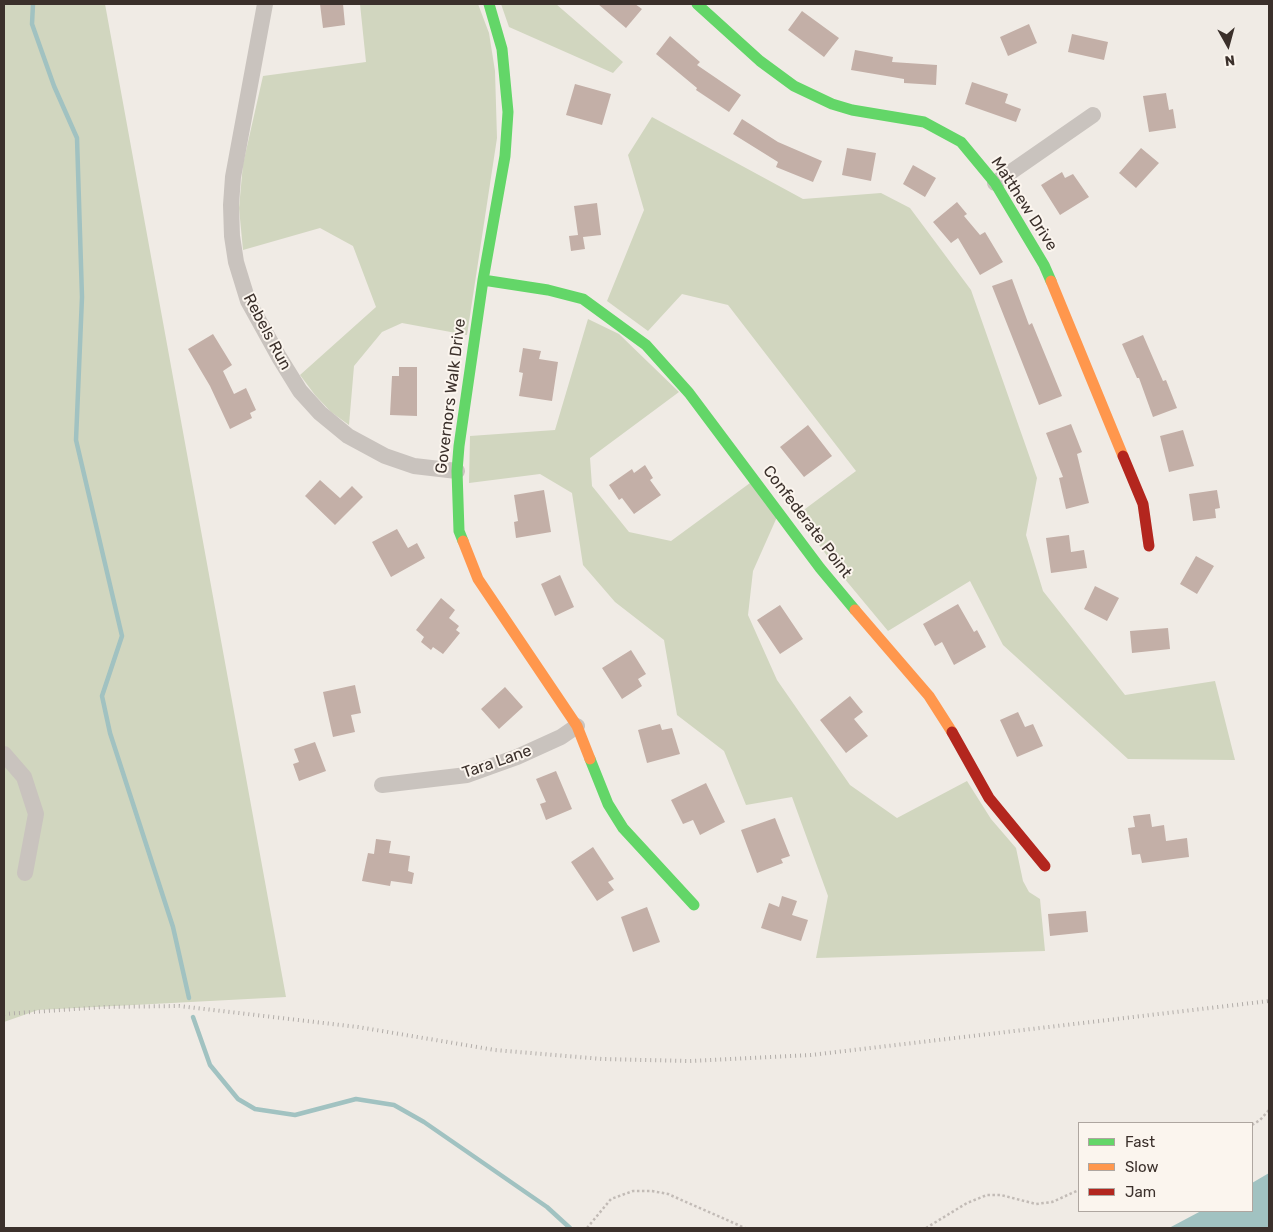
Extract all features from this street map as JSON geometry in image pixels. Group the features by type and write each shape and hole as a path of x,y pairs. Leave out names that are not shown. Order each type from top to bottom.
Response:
{"street":[{"name":"Rebels Run","path":"265,4 233,177 231,205 232,236 236,262 248,301 300,391 320,413 348,436 385,456 414,466 457,471"},
{"name":"Governors Walk Drive","path":"489,4 502,49 508,84 508,112 505,156 483,280 457,471 459,531 478,579 577,726 608,804 623,828 694,905"},
{"name":"Matthew Drive","path":"697,4 760,61 794,86 832,104 852,110 903,117 943,131 961,142 995,183 1044,265 1113,427 1143,504 1149,546"},
{"path":"995,183 1093,114"},
{"name":"Confederate Point","path":"483,280 548,290 583,299 646,345 689,393 820,568 929,696 968,757 989,798 1044,866"},
{"name":"Tara Lane","path":"382,785 467,775 517,757 560,737 577,726"},
{"path":"4,754 24,777 36,814 25,873"}],"path":[{"path":"1253,1124 1269,1110"},
{"path":"926,1228 967,1203 986,1195 1000,1195 1036,1204 1052,1202 1078,1190"},
{"path":"587,1228 607,1202 633,1192 668,1194 745,1228"}],"green space":[{"path":"4,4 105,4 286,997 38,1010 4,1022"},
{"path":"360,4 478,4 489,33 495,71 497,138 467,335 402,323 382,332 354,366 349,425 331,412 300,375 376,307 353,246 320,228 243,250 239,208 243,164 263,76 366,62"},
{"path":"501,4 556,4 623,62 613,73 509,27"},
{"path":"652,117 803,199 881,193 910,208 971,290 1037,478 1026,535 1043,591 1125,695 1215,681 1235,760 1128,759 1003,645 970,581 888,631 839,572 797,515 856,471 728,305 682,294 648,331 607,301 644,210 628,155"},
{"path":"588,319 619,334 679,392 590,458 592,486 629,532 671,541 750,483 777,517 753,571 748,615 777,680 850,785 897,818 967,781 991,819 1016,848 1023,881 1029,892 1040,899 1045,951 816,958 828,896 792,797 746,805 724,751 677,715 664,640 615,602 583,565 572,493 540,474 469,483 470,436 555,430"}],"water":[{"path":"1269,1173 1269,1228 1169,1228 1199,1212 1253,1212 1253,1182"}],"building":[{"path":"320,4 343,4 345,25 323,28"},
{"path":"598,4 635,4 642,9 626,28"},
{"path":"802,11 839,38 824,57 788,30"},
{"path":"1029,24 1037,43 1008,56 1000,37"},
{"path":"1072,34 1108,42 1104,60 1068,52"},
{"path":"670,36 700,62 697,65 741,95 729,112 696,90 697,88 656,54"},
{"path":"855,50 893,57 892,62 937,65 936,85 904,83 904,79 851,70"},
{"path":"972,82 1008,94 1005,103 1021,109 1016,122 965,104"},
{"path":"575,84 611,94 602,125 566,115"},
{"path":"1166,93 1169,110 1173,109 1176,128 1149,132 1143,96"},
{"path":"742,119 778,142 822,161 813,182 776,167 778,162 733,134"},
{"path":"847,148 876,153 871,181 842,175"},
{"path":"1141,148 1159,163 1136,188 1119,173"},
{"path":"913,165 936,178 925,197 903,184"},
{"path":"1062,172 1065,178 1073,174 1089,197 1060,215 1041,185"},
{"path":"957,202 967,214 964,216 980,235 985,232 1003,262 980,275 958,238 951,243 933,222"},
{"path":"597,203 601,235 583,237 585,249 571,251 569,236 578,235 574,206"},
{"path":"1012,279 1029,325 1032,323 1062,396 1039,405 992,286"},
{"path":"213,334 232,365 223,371 234,394 246,388 256,410 250,413 252,418 230,429 210,386 188,349"},
{"path":"1143,335 1163,381 1166,380 1177,408 1153,417 1139,378 1137,378 1122,344"},
{"path":"523,348 541,351 539,359 558,362 552,401 519,396 523,373 519,372"},
{"path":"399,367 417,367 417,416 390,415 392,376 399,376"},
{"path":"1071,424 1082,452 1077,454 1089,503 1066,509 1059,478 1063,477 1046,433"},
{"path":"808,425 832,456 804,477 780,447"},
{"path":"1183,430 1194,466 1169,472 1160,436"},
{"path":"645,465 653,478 650,480 661,495 634,514 622,498 619,500 609,485 632,469 634,473"},
{"path":"320,480 340,498 352,486 363,497 335,525 305,496"},
{"path":"544,490 551,532 516,538 514,522 518,521 514,495"},
{"path":"1217,490 1220,508 1215,509 1216,518 1193,521 1189,494"},
{"path":"397,529 408,548 417,543 425,558 391,577 372,542"},
{"path":"1069,535 1071,552 1084,550 1087,568 1051,573 1046,538"},
{"path":"1196,556 1214,566 1197,594 1180,584"},
{"path":"560,575 574,607 555,616 541,584"},
{"path":"1095,586 1119,598 1107,621 1084,609"},
{"path":"441,598 455,610 449,618 459,626 456,630 460,633 443,654 433,647 431,650 421,642 424,637 416,630"},
{"path":"958,604 974,632 977,630 986,647 954,665 942,642 935,646 923,624"},
{"path":"780,605 803,639 780,654 757,620"},
{"path":"1168,628 1170,649 1132,653 1130,631"},
{"path":"631,650 646,674 638,679 642,686 622,699 602,668"},
{"path":"355,685 361,713 351,715 355,732 333,737 323,692"},
{"path":"505,687 523,707 499,729 481,709"},
{"path":"850,696 863,712 854,719 868,736 846,753 820,720"},
{"path":"1018,712 1025,727 1033,724 1043,746 1017,757 1000,720"},
{"path":"660,724 662,730 672,728 680,754 647,763 638,730"},
{"path":"315,742 326,771 299,781 293,764 299,762 294,749"},
{"path":"556,771 572,809 546,820 540,804 546,802 536,779"},
{"path":"706,783 725,822 700,835 693,820 683,824 671,800"},
{"path":"1150,814 1152,827 1164,825 1166,841 1187,838 1189,857 1142,863 1140,854 1132,855 1128,828 1135,827 1133,816"},
{"path":"775,818 790,856 781,859 783,863 757,873 741,830"},
{"path":"376,839 391,841 389,853 410,856 408,871 414,873 412,884 391,881 390,886 362,881 368,853 374,854"},
{"path":"593,847 614,879 608,882 614,890 597,901 571,862"},
{"path":"782,896 797,901 792,915 808,920 801,941 761,928 769,903 779,907"},
{"path":"647,907 660,942 633,952 621,917"},
{"path":"1086,911 1088,932 1050,936 1048,914"}],"waterway":[{"path":"33,4 32,24 54,86 77,138 82,297 76,440 122,636 102,696 110,733 173,927 189,998"},
{"path":"193,1017 210,1065 238,1099 255,1109 295,1115 356,1099 394,1105 424,1122 547,1207 570,1228"}],"railway":[{"path":"4,1014 104,1007 179,1006 358,1027 495,1050 602,1059 689,1061 811,1055 1269,1001"}],"traffic: fast":[{"path":"463,541 459,531 457,471 459,446 483,280 505,156 508,112 502,49 489,4"},
{"path":"697,4 760,61 794,86 832,104 852,110 924,122 961,142 995,183 1044,265 1051,281"},
{"path":"483,280 548,290 583,299 646,345 689,393 820,568 855,610"},
{"path":"590,759 608,804 623,828 694,905"}],"traffic: slow":[{"path":"1051,281 1123,456"},
{"path":"463,541 478,579 577,726 590,759"},
{"path":"855,610 929,696 952,732"}],"traffic: jam":[{"path":"1123,456 1143,504 1149,546"},
{"path":"952,732 989,798 1045,866"}]}
